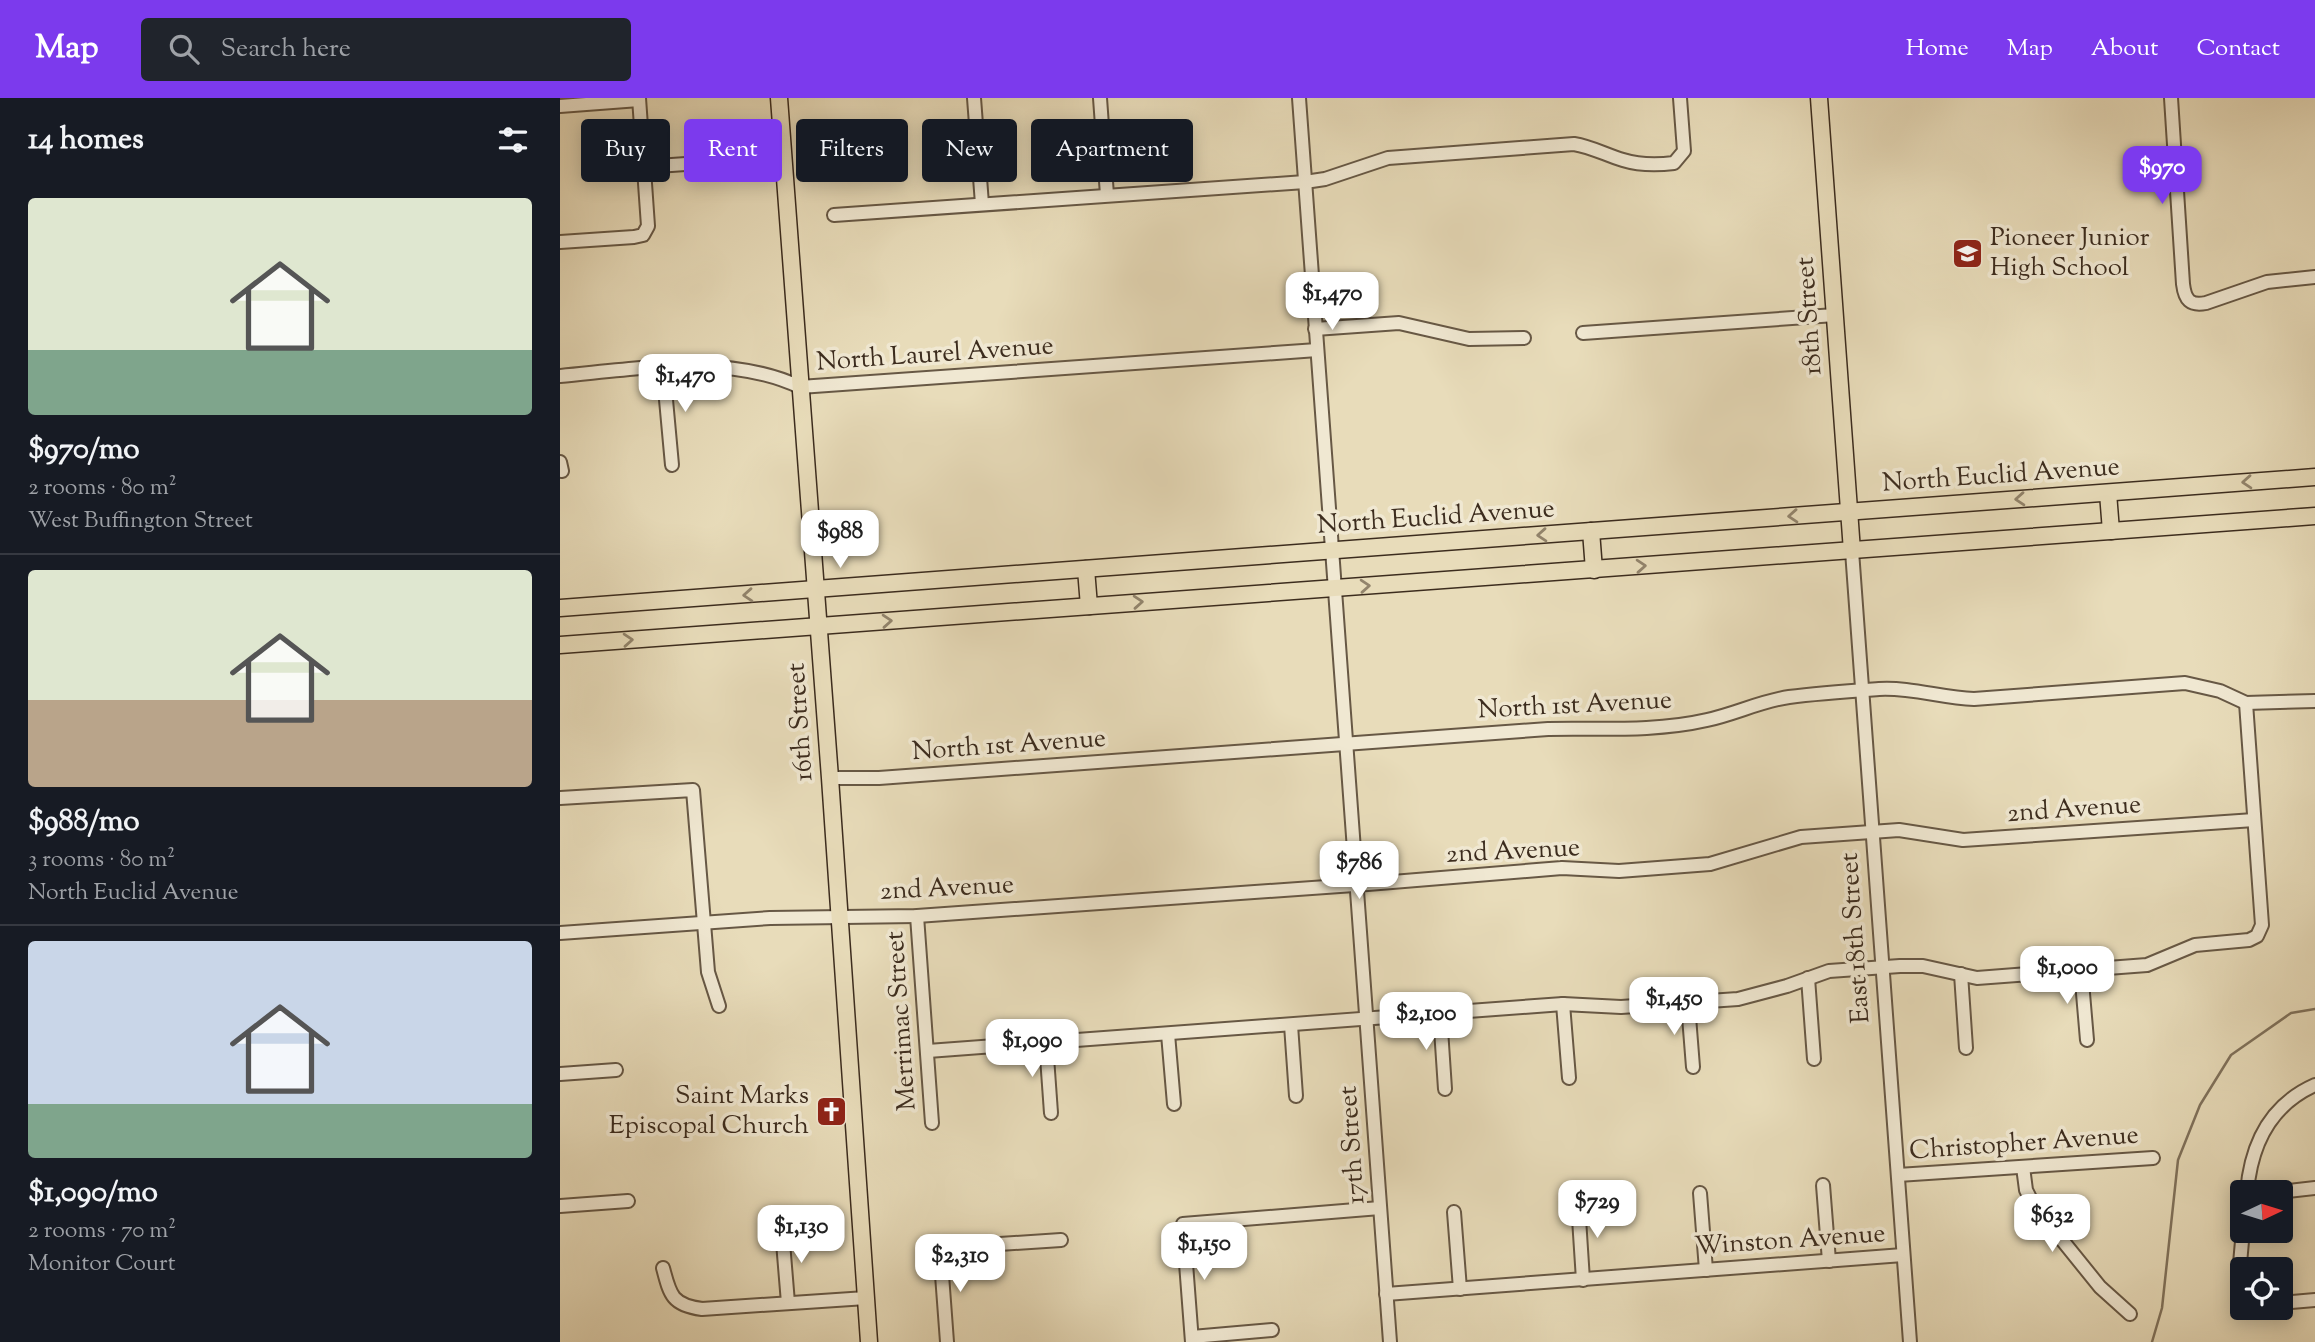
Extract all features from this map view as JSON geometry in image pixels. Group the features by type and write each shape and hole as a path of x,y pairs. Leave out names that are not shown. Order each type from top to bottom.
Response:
{"main road":[{"name":"16th Street","path":"779,98 817,590 869,1342"},
{"name":"18th Street","path":"1819,98 1850,531"},
{"name":"North Euclid Avenue","path":"560,608 2315,477"},
{"path":"2108,493 2111,531"},
{"path":"560,645 2315,516"},
{"path":"1591,531 1594,569"},
{"name":"East 18th Street","path":"1850,531 1852,551"},
{"path":"1086,569 1089,606"}],"street":[{"path":"974,98 982,204"},
{"path":"1100,98 1107,195"},
{"name":"17th Street","path":"1299,98 1390,1342"},
{"path":"834,215 1305,181 1325,179 1388,158 1574,144 1594,147 1623,160 1674,163 1684,151 1680,98"},
{"path":"2171,98 2183,284 2184,295 2188,301 2196,305 2267,282 2315,277"},
{"path":"560,106 639,99 640,119"},
{"path":"670,165 784,158"},
{"path":"560,242 643,235 648,226 644,182"},
{"path":"1583,333 1835,315"},
{"path":"1315,329 1399,323 1469,339 1524,338"},
{"name":"North Laurel Avenue","path":"560,376 700,365 784,380 800,387 1317,350"},
{"path":"663,367 673,465"},
{"name":"East 18th Street","path":"1852,551 1910,1342"},
{"name":"North 1st Avenue","path":"830,778 879,778 1548,729 1605,730 1707,720 1788,697 1862,691 1904,689 1947,698 1974,699 2185,683 2220,691 2246,703 2315,701"},
{"path":"928,1051 1563,1004 1621,1007 1688,1004 1738,999 1829,971 1923,966 1977,978 2147,965 2196,945 2249,940 2257,936 2262,925 2246,703"},
{"path":"560,798 693,790 708,972 719,1006"},
{"name":"2nd Avenue","path":"560,933 770,918 917,916 1562,868 1619,871 1710,864 1801,837 1899,830 1963,840 2254,820"},
{"name":"Merrimac Street","path":"917,916 932,1123"},
{"path":"2081,970 2087,1040"},
{"path":"1961,974 1966,1048"},
{"path":"1808,978 1814,1059"},
{"path":"1563,1004 1569,1078"},
{"path":"1688,1004 1693,1067"},
{"path":"1440,1014 1445,1088"},
{"path":"1292,1025 1296,1096"},
{"path":"1168,1034 1174,1104"},
{"path":"1046,1042 1051,1112"},
{"path":"560,1074 616,1070"},
{"path":"2249,1180 2254,1151 2261,1134 2282,1107 2315,1085"},
{"name":"Christopher Avenue","path":"1898,1175 2153,1158"},
{"path":"2023,1167 2026,1190 2033,1204 2100,1287 2130,1314"},
{"path":"1823,1185 1829,1261"},
{"path":"2293,1191 2315,1188"},
{"path":"1700,1193 1706,1270"},
{"path":"560,1206 628,1201"},
{"path":"1577,1203 1583,1279"},
{"path":"1272,1331 1192,1339 1183,1224 1380,1208"},
{"path":"1454,1212 1460,1289"},
{"path":"782,1230 788,1303"},
{"path":"947,1342 940,1248 1061,1240"},
{"name":"Winston Avenue","path":"1386,1294 1903,1255"},
{"path":"663,1268 669,1291 677,1302 702,1309 866,1298"},
{"path":"2293,1302 2315,1300"}],"waterway":[{"path":"2152,1342 2162,1308 2178,1160 2200,1105 2231,1055 2291,1013 2315,1009"}],"place":[{"name":"Pioneer Junior High School","path":"1967,253"},
{"name":"Saint Marks Episcopal Church","path":"832,1111"}]}
